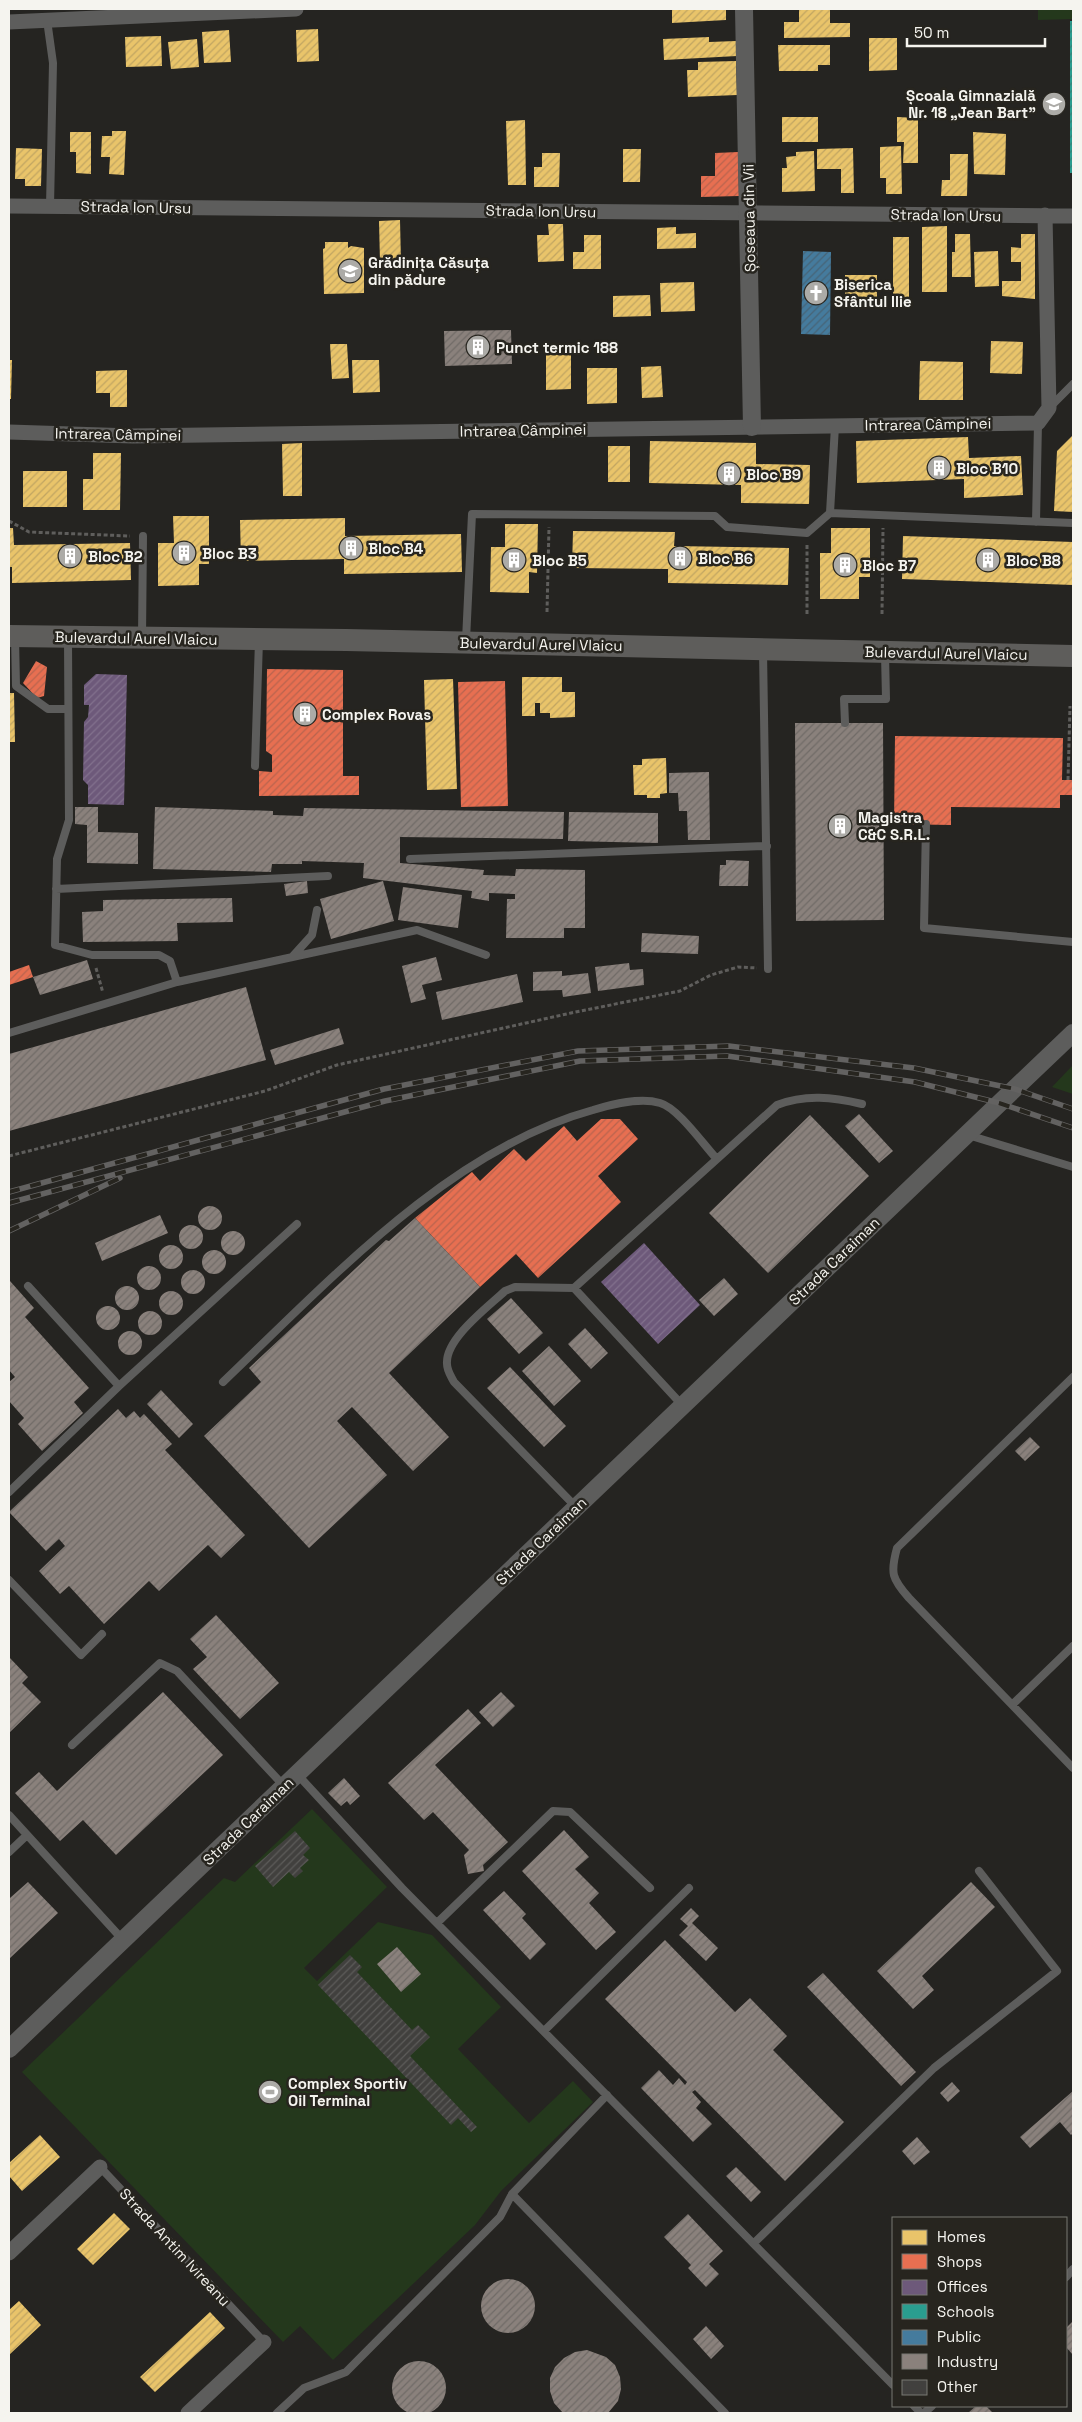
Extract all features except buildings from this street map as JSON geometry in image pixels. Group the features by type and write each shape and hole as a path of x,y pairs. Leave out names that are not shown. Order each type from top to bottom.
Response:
{"main road":[{"name":"Bulevardul Aurel Vlaicu","path":"12,636 466,642 1073,656"}],"street":[{"path":"9,22 47,14 296,9"},
{"name":"Șoseaua din Vii","path":"744,9 752,427"},
{"name":"Strada Ion Ursu","path":"9,206 1073,216"},
{"path":"1038,422 1049,408 1045,216"},
{"name":"Intrarea Câmpinei","path":"9,432 133,436 1038,422"},
{"name":"Strada Caraiman","path":"9,2049 1073,1033"},
{"name":"Strada Antim Ivireanu","path":"9,2253 100,2167"},
{"name":"Strada Antim Ivireanu","path":"188,2413 264,2342"}],"lane":[{"path":"47,14 53,63 50,206"},
{"path":"1049,408 1073,384"},
{"path":"1036,522 1038,422"},
{"path":"830,513 835,426"},
{"path":"466,642 472,514 715,516 727,527 807,533 830,513 1073,522"},
{"path":"142,638 143,536"},
{"path":"12,636 16,686 48,709 68,709"},
{"path":"68,637 69,820 57,859 55,945 92,955 159,955 170,961 177,982"},
{"path":"255,766 260,639"},
{"path":"762,649 768,969"},
{"path":"845,723 844,699 886,699 885,652"},
{"path":"926,824 924,928 1073,942"},
{"path":"410,859 767,846"},
{"path":"56,889 328,876"},
{"path":"293,956 312,935 317,910"},
{"path":"9,1033 177,982 417,930 486,955"},
{"path":"576,1508 454,1382 446,1361 457,1338 505,1291 515,1287 574,1288 777,1105 792,1099 825,1098 862,1104"},
{"path":"223,1382 357,1255 444,1185 482,1158 570,1116 610,1105 632,1102 659,1103 670,1107 716,1158"},
{"path":"967,1134 1073,1167"},
{"path":"9,1492 119,1386 297,1224"},
{"path":"28,1286 119,1386"},
{"path":"574,1288 683,1406"},
{"path":"1073,1377 896,1548 892,1566 895,1582 909,1598 1073,1768"},
{"path":"9,1580 81,1655 102,1634"},
{"path":"1013,1704 1073,1646"},
{"path":"72,1745 160,1663 177,1671 437,1923 892,2384"},
{"path":"437,1923 553,1811 570,1812 650,1888"},
{"path":"10,1818 124,1940"},
{"path":"9,1852 27,1835"},
{"path":"754,2243 934,2068 1057,1970 979,1871"},
{"path":"544,2031 689,1888"},
{"path":"277,2413 304,2388 346,2372 500,2217 512,2194 607,2095"},
{"name":"Strada Antim Ivireanu","path":"100,2167 264,2342"},
{"path":"512,2194 725,2413"}],"path":[{"path":"547,612 550,514"},
{"path":"882,614 884,515"},
{"path":"9,521 29,532 143,536"},
{"path":"807,533 807,614"},
{"path":"1068,780 1070,706"},
{"path":"92,955 106,1003"},
{"path":"9,1156 265,1091 337,1065 680,991 711,975 738,967 768,969"}],"green space":[{"path":"1038,9 1073,9 1073,19 1038,20"},
{"path":"1073,1065 1073,1094 1052,1087"},
{"name":"Complex Sportiv Oil Terminal","path":"312,1809 387,1887 304,1968 317,1981 378,1922 432,1935 501,2007 458,2049 529,2123 573,2081 593,2102 501,2191 475,2225 333,2360 300,2326 283,2342 22,2072 224,1878 235,1882"}],"railway":[{"path":"9,1192 384,1089 578,1051 729,1046 914,1068 1015,1089 1073,1109"},
{"path":"9,1203 385,1101 580,1061 727,1056 915,1082 999,1103 1073,1128"},
{"path":"9,1231 120,1178"}],"place":[{"name":"Școala Gimnazială Nr. 18 „Jean Bart”","path":"1054,104"},
{"name":"Grădinița Căsuța din pădure","path":"350,271"},
{"name":"Biserica Sfântul Ilie","path":"816,293"},
{"name":"Punct termic 188","path":"478,347"},
{"name":"Bloc B10","path":"939,468"},
{"name":"Bloc B9","path":"729,474"},
{"name":"Bloc B4","path":"351,548"},
{"name":"Bloc B3","path":"184,553"},
{"name":"Bloc B2","path":"70,556"},
{"name":"Bloc B6","path":"680,558"},
{"name":"Bloc B5","path":"514,560"},
{"name":"Bloc B8","path":"988,560"},
{"name":"Bloc B7","path":"845,565"},
{"name":"Complex Rovas","path":"305,714"},
{"name":"Magistra C&C S.R.L.","path":"840,826"},
{"name":"Complex Sportiv Oil Terminal","path":"270,2092"}]}
